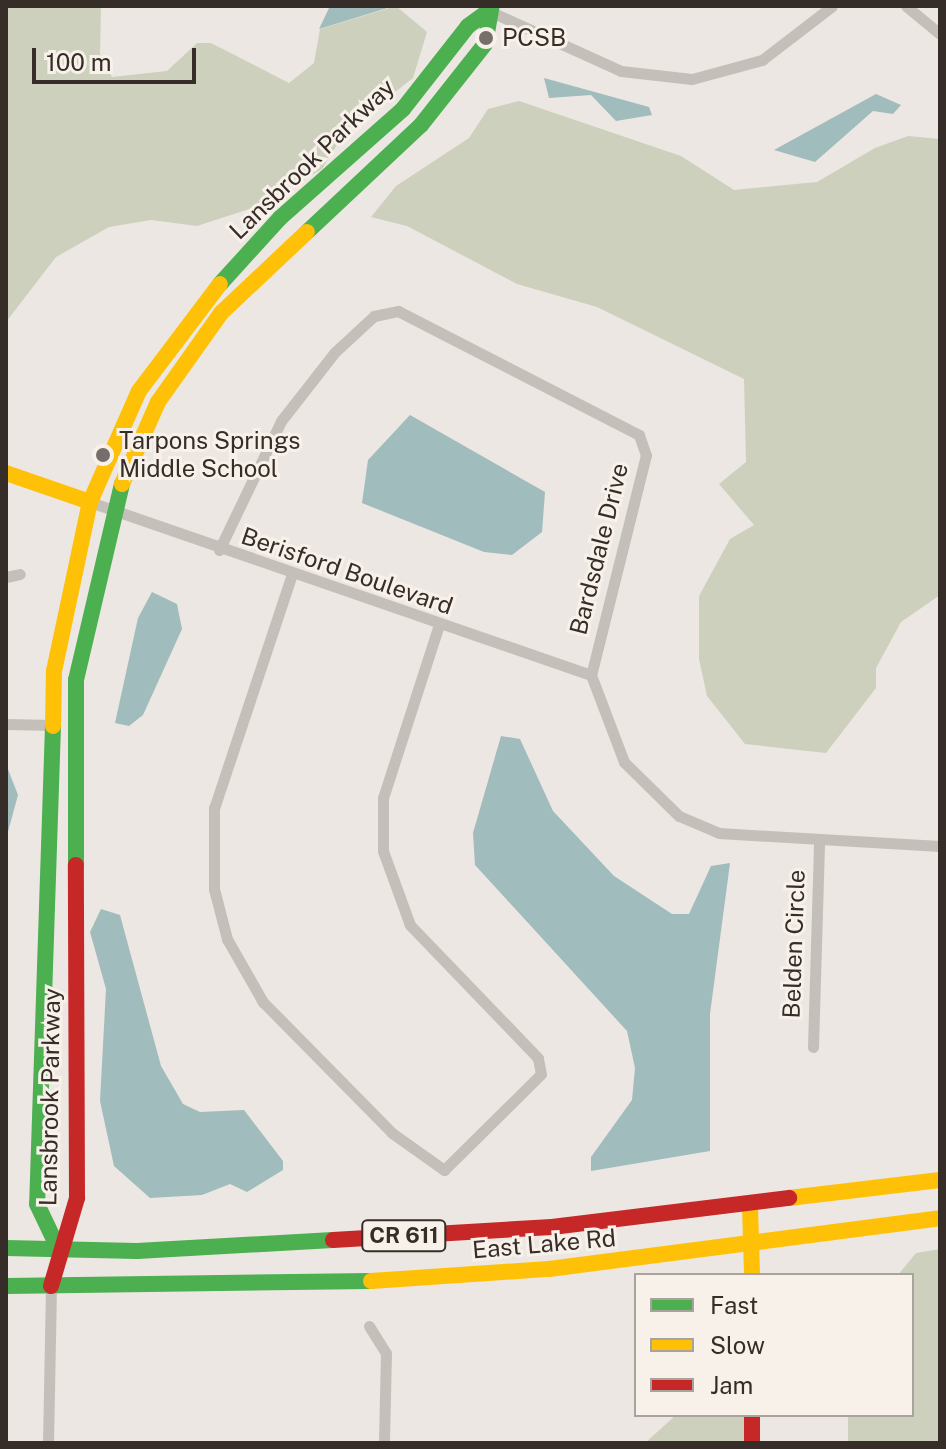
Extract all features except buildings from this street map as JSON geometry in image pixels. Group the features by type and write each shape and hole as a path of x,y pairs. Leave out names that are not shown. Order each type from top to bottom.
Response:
{"street":[{"path":"490,9 609,67 692,79 762,60 832,6"},
{"path":"906,6 940,34"},
{"name":"Lansbrook Parkway","path":"490,9 485,44 421,125 221,313 158,402 110,510 76,680 77,1198 58,1248 43,1230 37,1157 53,725 62,615 90,502 139,391 201,305 280,218 403,109 468,26 490,9"},
{"name":"Bardsdale Drive","path":"219,550 281,421 335,352 374,316 398,311 639,435 646,455 591,675"},
{"path":"6,473 90,502"},
{"name":"Berisford Boulevard","path":"90,502 219,550 591,675"},
{"path":"6,577 20,574"},
{"path":"292,574 214,808 214,889 227,939 263,1002 392,1133 444,1170 541,1074 538,1058 410,925 383,851 383,798 439,625"},
{"path":"591,675 624,762 679,816 719,833 819,843 940,846"},
{"path":"6,724 53,725"},
{"name":"Belden Circle","path":"813,1047 819,843"},
{"name":"CR 611","path":"750,1207 940,1180"},
{"path":"750,1207 752,1273"},
{"name":"East Lake Rd","path":"58,1248 137,1251 474,1232 750,1207"},
{"name":"CR 611","path":"752,1248 940,1218"},
{"name":"CR 611","path":"6,1248 58,1248"},
{"path":"48,1443 51,1286 58,1248"},
{"name":"East Lake Rd","path":"51,1286 296,1286 752,1248"},
{"name":"CR 611","path":"6,1286 51,1286"},
{"path":"369,1326 386,1353 384,1443"},
{"path":"752,1417 752,1443"}],"green space":[{"path":"6,6 101,6 100,54 112,77 167,71 197,43 211,43 289,83 314,63 320,29 396,6 427,32 413,78 347,129 322,169 258,206 197,226 151,220 109,227 56,257 6,322"},
{"path":"519,101 681,156 734,190 817,182 875,148 908,136 940,139 940,595 901,622 876,668 876,688 826,753 745,744 707,696 699,659 699,596 730,539 754,525 719,484 746,462 744,379 597,307 517,284 407,226 371,217 396,186 469,138 488,109"},
{"path":"940,1249 940,1443 848,1443 848,1417 914,1417 914,1273 900,1273 916,1253"},
{"path":"674,1417 745,1417 745,1443 645,1443"}],"water":[{"path":"330,6 394,6 319,29"},
{"path":"544,78 649,107 652,115 616,121 591,95 549,98"},
{"path":"876,94 901,105 893,114 873,111 815,162 774,150"},
{"path":"410,415 545,492 542,532 512,555 484,552 362,503 368,460"},
{"path":"152,592 177,604 182,629 143,715 129,726 115,723 138,618"},
{"path":"501,736 520,739 553,811 614,876 672,914 689,914 711,866 730,863 710,1014 710,1151 591,1171 591,1157 632,1100 635,1068 627,1031 475,865 473,833"},
{"path":"6,764 18,795 6,839"},
{"path":"101,909 120,915 161,1066 183,1104 200,1112 244,1110 283,1161 283,1170 247,1192 230,1184 202,1195 150,1198 114,1166 100,1101 106,989 90,932"}],"traffic: fast":[{"path":"307,232 421,125 485,44 492,6"},
{"path":"220,284 280,218 403,109 468,26 489,11"},
{"path":"76,865 76,680 122,484"},
{"path":"53,726 37,1204 58,1248"},
{"path":"6,1248 137,1251 333,1240"},
{"path":"6,1286 371,1281"}],"traffic: slow":[{"path":"122,484 158,402 221,313 307,232"},
{"path":"53,726 54,671 90,502 139,391 220,284"},
{"path":"6,473 90,502"},
{"path":"789,1198 940,1180"},
{"path":"750,1207 752,1273"},
{"path":"371,1281 549,1269 940,1218"}],"traffic: jam":[{"path":"51,1286 77,1198 76,865"},
{"path":"333,1240 552,1227 789,1198"},
{"path":"752,1417 752,1443"}],"place":[{"name":"PCSB","path":"486,38"},
{"name":"Tarpons Springs Middle School","path":"103,455"}]}
